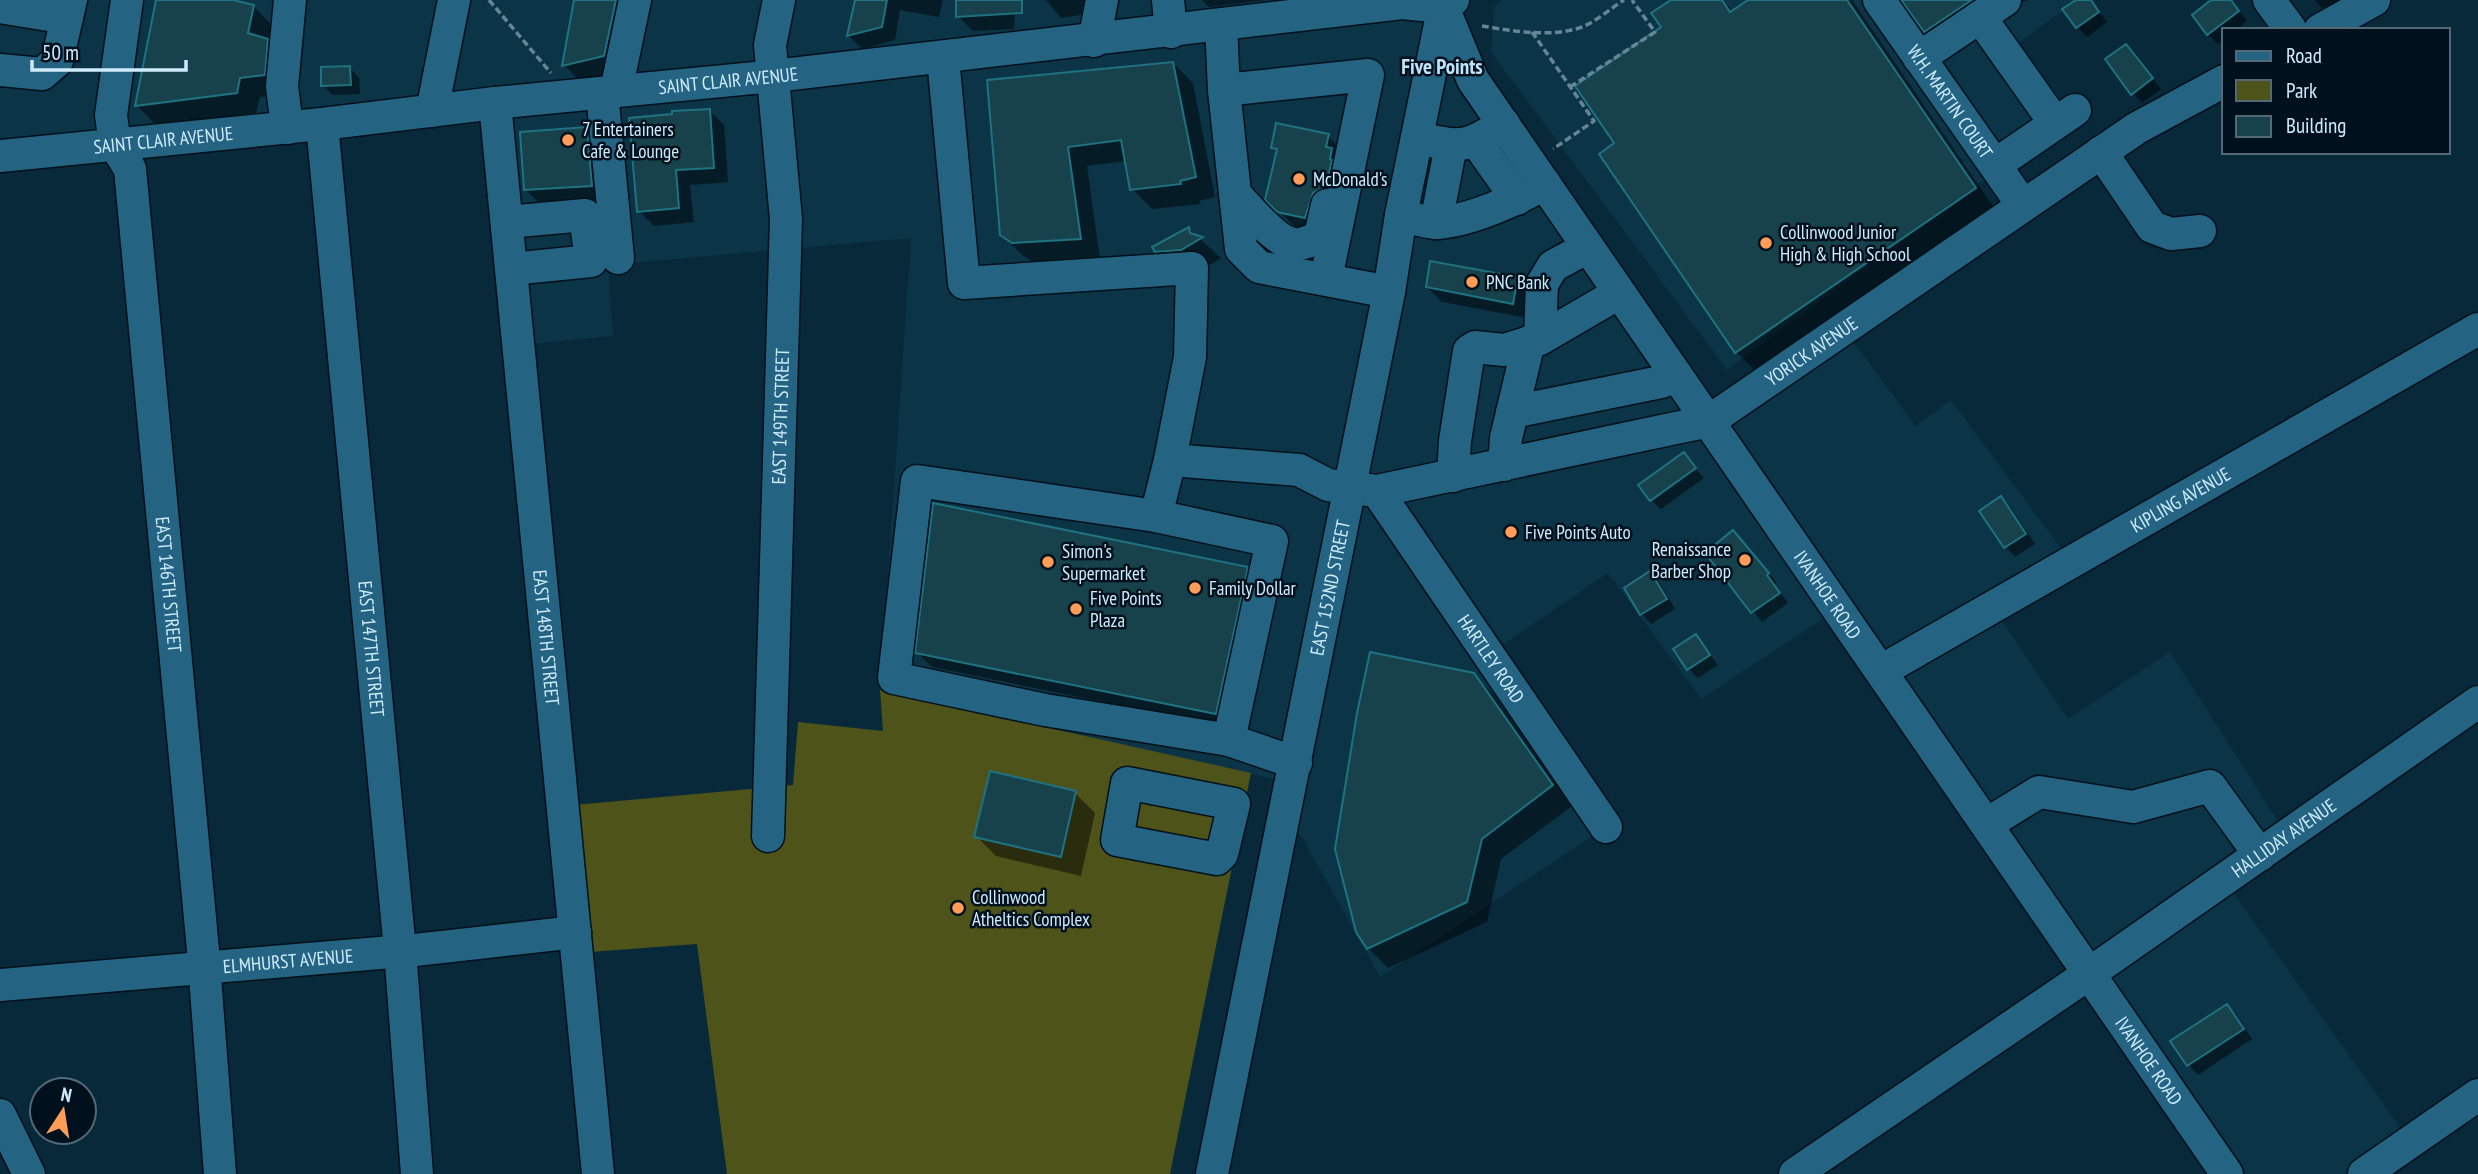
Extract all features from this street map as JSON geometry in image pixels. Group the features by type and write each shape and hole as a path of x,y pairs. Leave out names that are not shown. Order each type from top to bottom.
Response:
{"street":[{"name":"EAST 146TH STREET","path":"127,0 111,115 115,145 130,169 204,968 220,1174"},
{"path":"287,128 282,86 290,0"},
{"path":"432,111 454,0"},
{"path":"511,269 591,261 599,214 609,92 635,0"},
{"name":"EAST 149TH STREET","path":"768,836 786,219 770,45 779,0"},
{"path":"1094,41 1102,0"},
{"path":"1168,0 1171,32"},
{"name":"W.H. MARTIN COURT","path":"1879,0 2022,204"},
{"path":"2269,0 2290,28"},
{"path":"2324,28 2374,0"},
{"name":"SAINT CLAIR AVENUE","path":"0,156 943,58 1171,32 1347,5 1447,2"},
{"name":"IVANHOE ROAD","path":"1447,2 1473,80 2227,1174"},
{"name":"EAST 152ND STREET","path":"1212,1174 1296,763 1363,490 1401,215 1447,2"},
{"path":"0,7 69,9 58,61 42,74 0,70"},
{"path":"1919,58 1993,8 2065,117 1995,165"},
{"path":"1221,25 1224,90 1241,249 1259,268 1389,292"},
{"path":"943,58 964,283 1192,268 1190,357 1156,516"},
{"path":"1224,90 1368,75 1326,279"},
{"name":"YORICK AVENUE","path":"1363,490 1453,476 1709,421 2022,204 2137,128 2222,82"},
{"name":"EAST 148TH STREET","path":"495,103 598,1174"},
{"path":"1237,207 1293,244 1306,243 1321,236 1344,126 1360,112"},
{"name":"EAST 147TH STREET","path":"322,124 400,950 417,1174"},
{"path":"1417,138 1461,144 1504,124"},
{"path":"1461,144 1517,199"},
{"path":"1461,144 1474,214"},
{"path":"1436,223 1461,144"},
{"path":"2101,152 2152,227 2171,234 2200,230"},
{"path":"1401,215 1436,223 1474,214 1517,199 1545,184"},
{"path":"507,222 599,214"},
{"path":"599,214 618,258"},
{"path":"1504,465 1512,412 1534,340 1542,284 1553,267 1588,247"},
{"path":"1453,476 1454,441 1469,351 1475,347 1504,350 1534,340 1619,293"},
{"name":"KIPLING AVENUE","path":"1881,671 2478,329"},
{"path":"1512,412 1661,382 1677,376"},
{"path":"1170,460 1299,470 1328,485 1363,490"},
{"path":"1229,740 1272,541 1156,516 917,481 894,678 1045,710 1229,740 1296,763"},
{"name":"HARTLEY ROAD","path":"1363,490 1606,827"},
{"name":"HALLIDAY AVENUE","path":"1795,1174 2090,973 2478,702"},
{"path":"1987,824 2039,793 2133,807 2210,786 2260,855"},
{"path":"1230,830 1280,839"},
{"name":"ELMHURST AVENUE","path":"0,985 575,932"},
{"path":"2364,1174 2478,1095"},
{"path":"0,1115 29,1174"}],"path":[{"path":"489,0 551,74"},
{"path":"1482,26 1549,33 1582,27 1624,0"},
{"path":"1570,87 1655,32 1632,0"},
{"path":"1532,32 1594,121 1553,149"}],"shaded area":[{"path":"0,0 1453,0 1444,7 1709,421 1843,328 1916,426 1951,400 2071,562 1993,607 2068,719 2170,652 2287,835 2224,880 2411,1142 2364,1174 2227,1174 1838,609 1701,699 1608,573 1489,654 1606,827 1380,977 1286,809 1291,783 880,690 911,238 608,265 613,336 519,345 495,103 0,156"},
{"name":"Collinwood Junior High & High School","path":"1503,0 2077,0 2019,43 2072,115 1727,370 1491,52 1494,7"}],"green space":[{"name":"Collinwood Atheltics Complex","path":"880,690 1251,773 1170,1174 727,1174 697,944 577,953 563,806 793,785 798,722 883,731"}],"building":[{"path":"156,0 233,0 254,5 248,33 268,39 265,75 240,78 237,93 135,106"},
{"path":"574,0 616,0 604,56 562,66"},
{"path":"855,0 887,0 882,27 847,36"},
{"path":"956,0 1022,0 1022,13 956,17"},
{"name":"Collinwood Junior High & High School","path":"1671,0 1722,0 1730,12 1748,0 1847,0 1976,188 1735,353 1599,154 1614,143 1575,86 1661,27 1651,13"},
{"path":"1901,0 1972,0 1924,32"},
{"path":"2076,0 2091,0 2099,12 2076,28 2062,9"},
{"path":"2211,0 2231,0 2239,11 2207,35 2192,15"},
{"path":"2126,44 2153,78 2131,95 2105,59"},
{"path":"1173,62 1196,177 1180,181 1181,184 1130,190 1121,140 1068,147 1081,239 1012,243 1000,235 987,80"},
{"path":"350,66 351,85 321,86 321,67"},
{"path":"710,109 714,168 676,170 679,208 637,212 629,118 672,114 672,111"},
{"name":"McDonald's","path":"1276,123 1329,134 1326,147 1332,148 1332,160 1326,187 1313,193 1305,218 1277,212 1265,200 1277,149 1271,148"},
{"path":"587,127 592,186 524,190 520,132"},
{"path":"1189,227 1190,233 1203,237 1181,250 1155,252 1152,247"},
{"name":"PNC Bank","path":"1430,261 1518,277 1513,304 1426,287"},
{"path":"1684,452 1696,468 1650,501 1638,485"},
{"path":"2001,496 2026,534 2004,548 1979,511"},
{"name":"Five Points Plaza","path":"933,503 1248,567 1216,714 915,653"},
{"path":"1733,530 1769,573 1767,575 1780,593 1751,613 1705,553"},
{"path":"1650,571 1667,599 1640,615 1624,588"},
{"path":"1696,634 1710,655 1687,670 1673,649"},
{"path":"1370,652 1474,673 1553,785 1482,839 1467,902 1367,949 1356,932 1335,849 1357,713"},
{"path":"990,771 1076,791 1061,857 974,837"},
{"path":"2227,1004 2244,1029 2187,1066 2170,1041"}],"place":[{"name":"7 Entertainers Cafe & Lounge","path":"568,140"},
{"name":"McDonald's","path":"1299,179"},
{"name":"Collinwood Junior High & High School","path":"1766,243"},
{"name":"PNC Bank","path":"1472,282"},
{"name":"Five Points Auto","path":"1511,532"},
{"name":"Renaissance Barber Shop","path":"1745,560"},
{"name":"Simon's Supermarket","path":"1048,562"},
{"name":"Family Dollar","path":"1195,588"},
{"name":"Five Points Plaza","path":"1076,609"},
{"name":"Collinwood Atheltics Complex","path":"958,908"}],"district":[{"name":"Five Points","path":"1442,66"}]}
